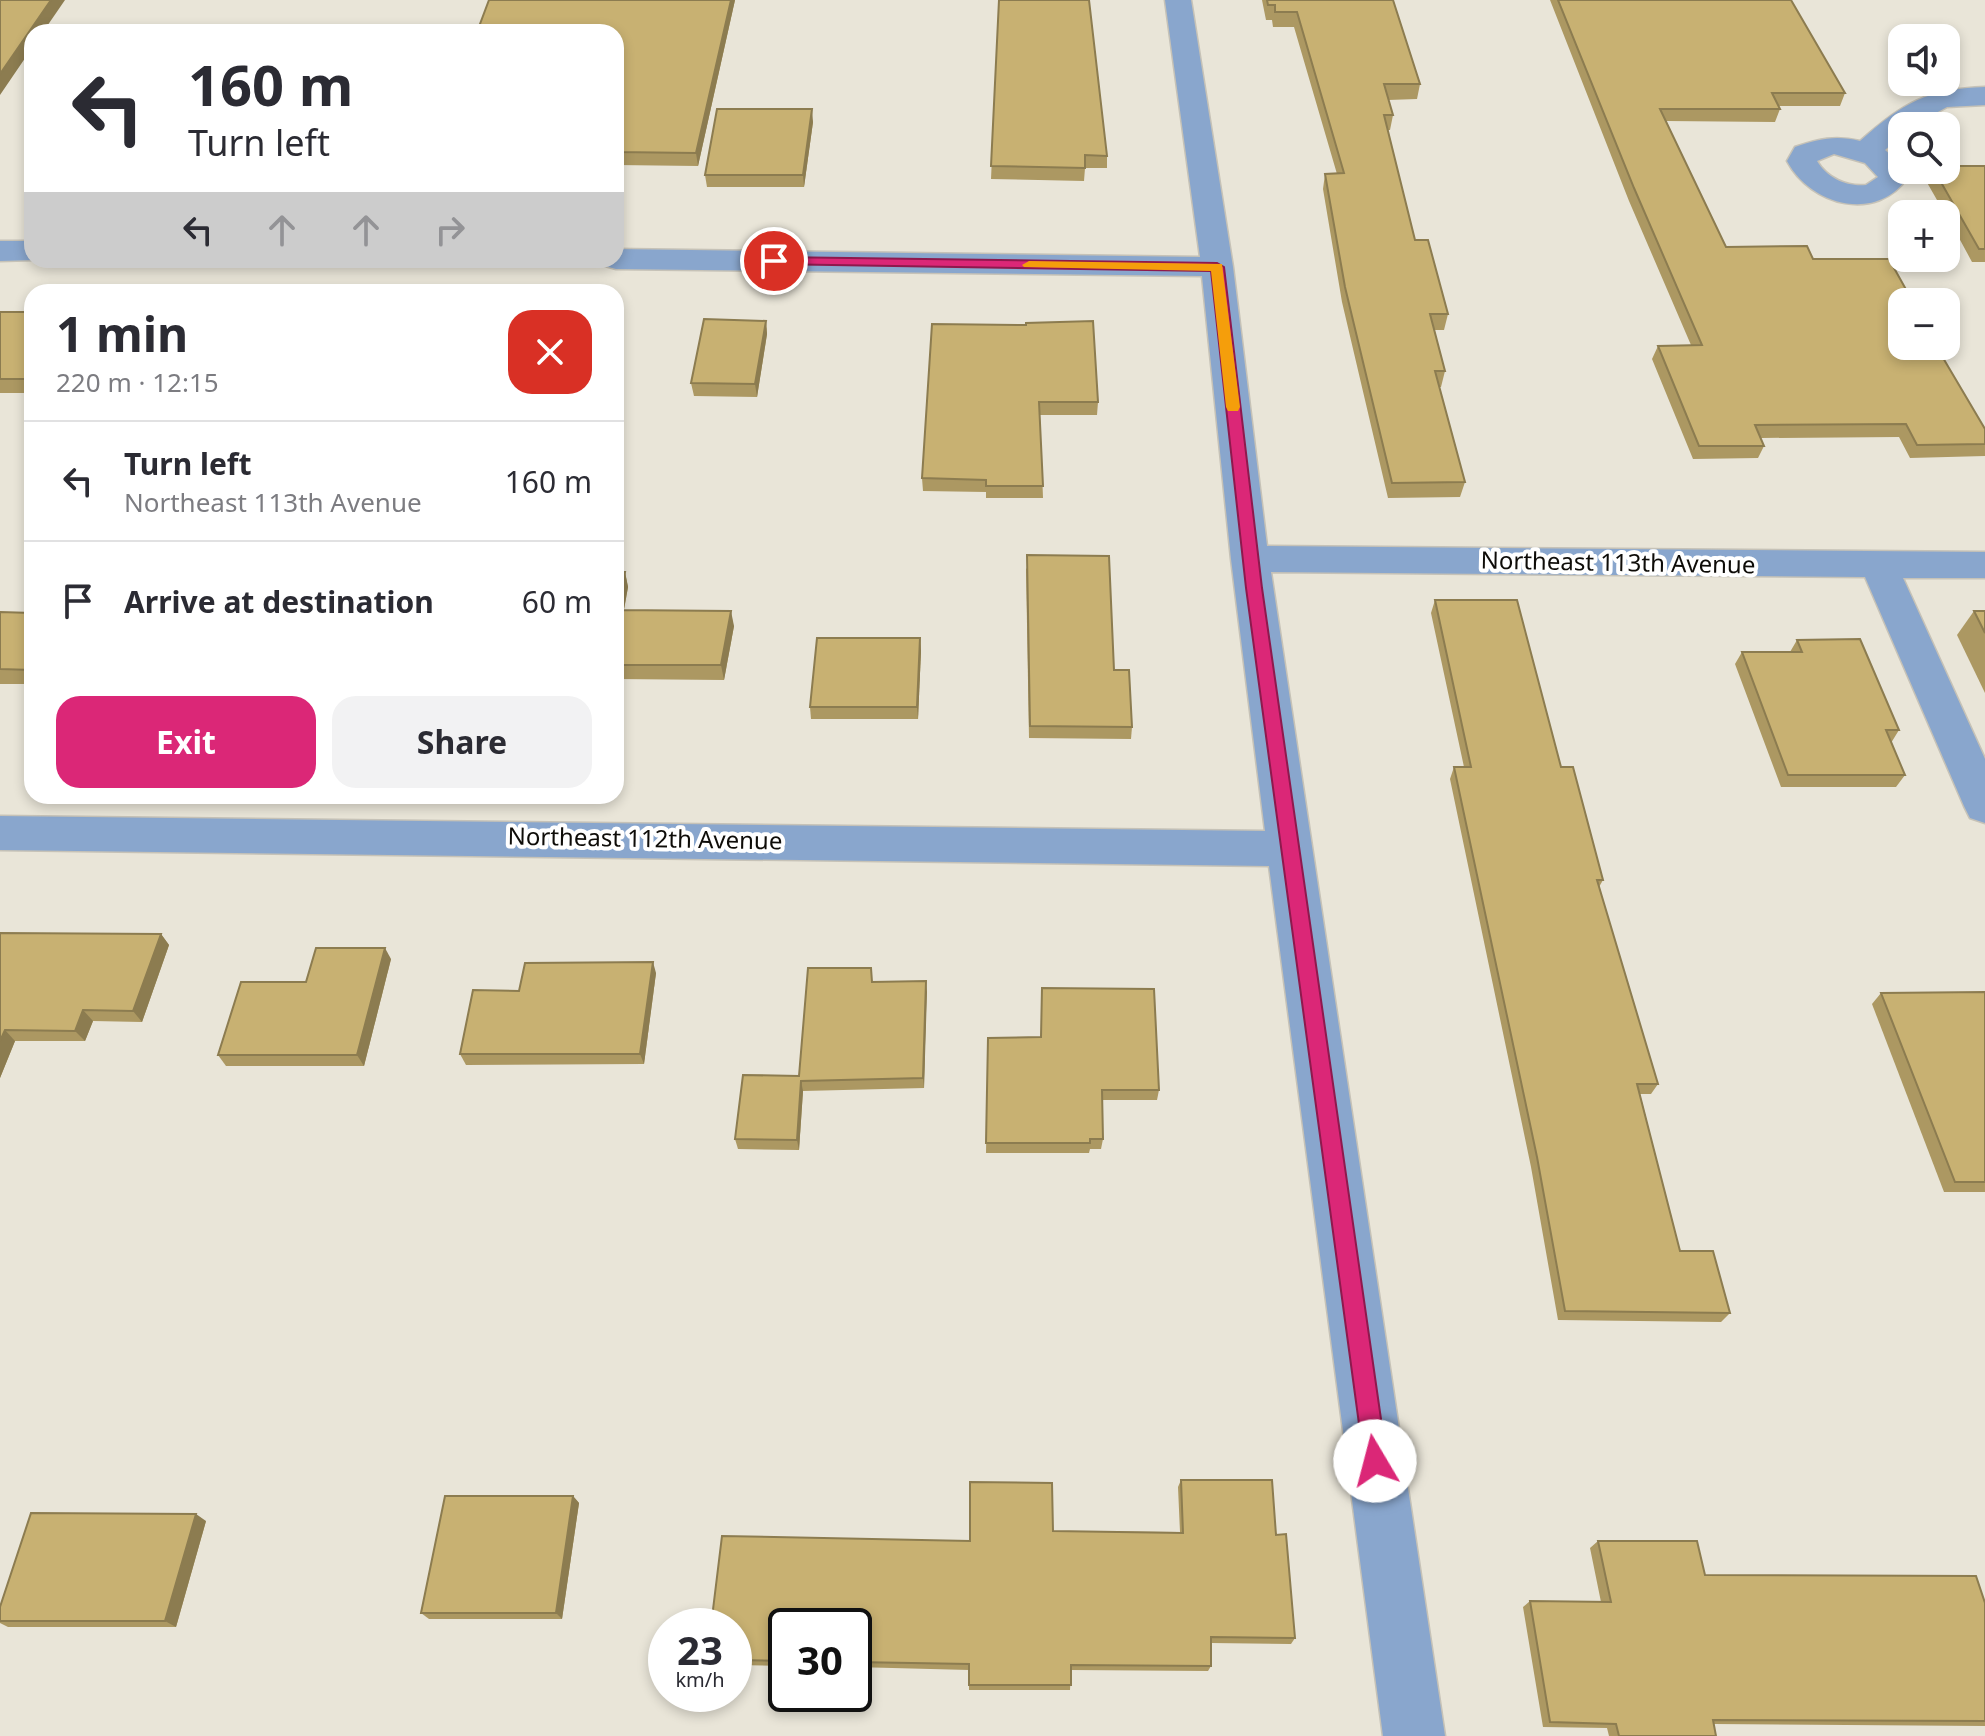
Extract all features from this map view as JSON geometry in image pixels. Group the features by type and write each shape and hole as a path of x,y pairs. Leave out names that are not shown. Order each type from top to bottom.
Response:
{"street":[{"path":"1178,0 1217,267 1250,559 1289,849 1414,1736"},
{"path":"1866,151 1923,103 1942,98 1985,96"},
{"path":"0,251 24,251"},
{"path":"624,259 1217,267"},
{"name":"Northeast 113th Avenue","path":"1250,559 1985,565"},
{"path":"1879,566 1985,806"},
{"name":"Northeast 112th Avenue","path":"0,833 1289,849"}],"building":[{"path":"0,0 51,0 34,24 24,24 24,39 0,74"},
{"path":"489,0 731,0 696,153 624,152 624,24 480,24"},
{"path":"999,0 1089,0 1107,156 1085,155 1085,168 991,166"},
{"path":"1267,0 1393,0 1420,84 1384,84 1393,115 1384,115 1415,240 1428,240 1448,314 1430,314 1445,371 1435,371 1465,482 1392,483 1345,287 1325,174 1344,173 1297,12 1275,12 1275,5 1268,5"},
{"path":"1558,0 1791,0 1845,93 1772,93 1780,109 1660,109 1726,247 1807,246 1813,259 1888,259 1888,272 1896,272 1905,288 1888,288 1888,360 1944,360 1985,429 1985,444 1917,445 1906,424 1755,425 1764,446 1699,446 1658,346 1702,345"},
{"path":"717,109 812,109 803,175 705,175"},
{"path":"1960,166 1985,166 1985,249 1979,249 1960,216 1960,200 1951,200 1942,184 1960,184"},
{"path":"0,312 24,312 24,379 0,379"},
{"path":"704,319 766,321 755,384 691,383"},
{"path":"1093,321 1098,402 1039,402 1043,486 986,486 986,480 922,478 932,324 1026,325"},
{"path":"1027,555 1109,556 1114,670 1129,670 1132,727 1030,726"},
{"path":"1435,600 1517,600 1561,767 1573,767 1603,880 1597,880 1658,1084 1637,1084 1680,1251 1713,1251 1730,1313 1565,1311 1537,1157 1454,767 1471,767"},
{"path":"624,610 731,611 721,665 624,665"},
{"path":"1974,611 1985,611 1985,633"},
{"path":"0,612 24,613 24,670 0,669"},
{"path":"817,638 920,638 917,707 810,707"},
{"path":"1860,639 1899,730 1886,730 1905,775 1788,775 1742,652 1802,652 1797,640"},
{"path":"0,933 161,934 133,1011 83,1010 75,1031 5,1030 0,1041"},
{"path":"316,948 385,948 357,1055 218,1055 241,982 306,982"},
{"path":"653,962 640,1054 460,1054 473,990 519,991 525,963"},
{"path":"808,968 871,968 872,982 926,981 923,1078 801,1081 797,1140 735,1139 743,1075 799,1076"},
{"path":"1042,988 1154,989 1159,1090 1102,1090 1103,1139 1090,1139 1090,1143 986,1143 988,1038 1041,1037"},
{"path":"1985,992 1985,1182 1955,1182 1881,993"},
{"path":"1181,1480 1272,1480 1276,1535 1286,1534 1295,1638 1211,1637 1211,1666 1071,1665 1071,1685 969,1685 969,1664 872,1662 872,1608 768,1608 768,1661 752,1660 752,1608 713,1608 722,1536 970,1541 970,1482 1052,1483 1053,1531 1183,1533"},
{"path":"445,1496 573,1496 556,1613 421,1613"},
{"path":"31,1513 196,1514 165,1621 0,1621 0,1607"},
{"path":"1598,1541 1697,1541 1705,1575 1976,1576 1985,1603 1985,1721 1713,1720 1716,1736 1619,1736 1616,1724 1550,1722 1530,1601 1611,1602"}],"slow traffic":[{"path":"1029,265 1217,267 1233,407"}],"route":[{"path":"774,261 1217,267 1254,588 1375,1461"}]}
